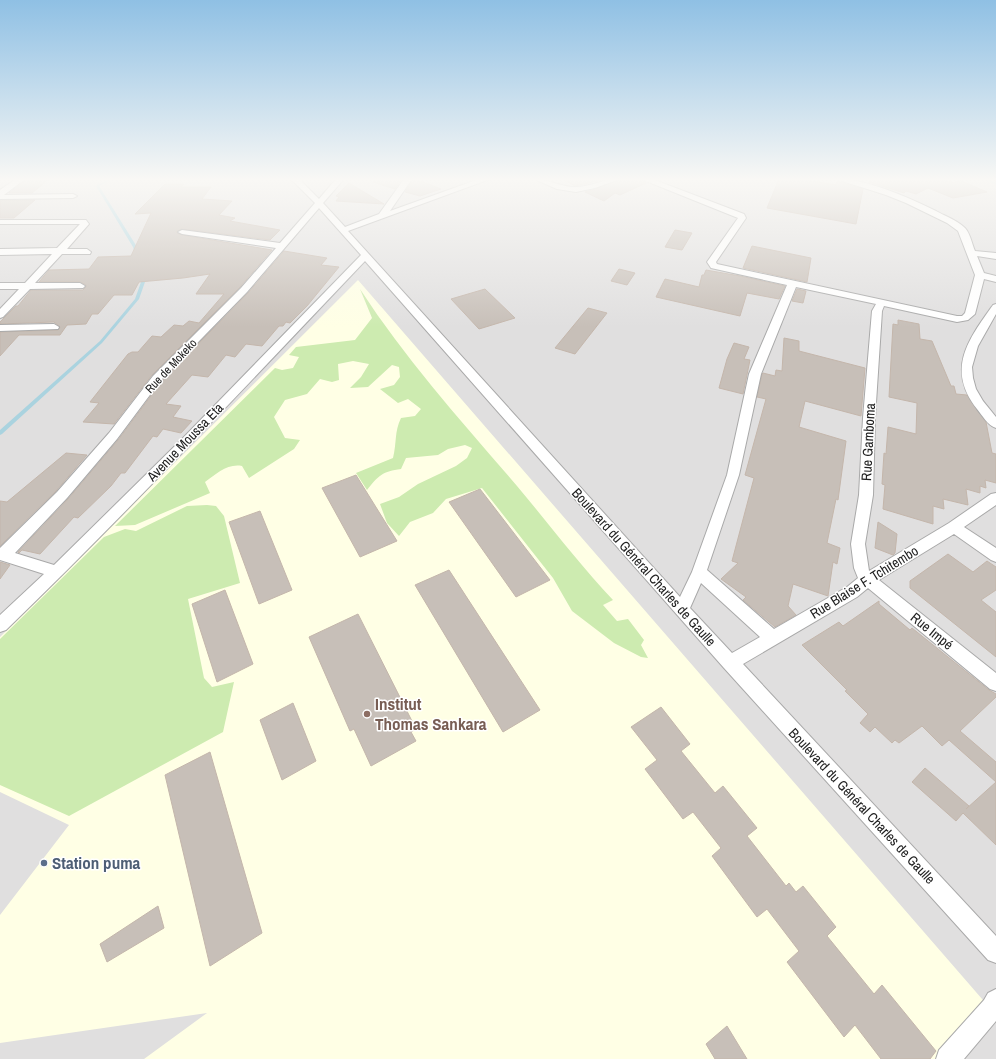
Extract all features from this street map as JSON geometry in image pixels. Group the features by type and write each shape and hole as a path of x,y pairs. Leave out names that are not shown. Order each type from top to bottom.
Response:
{"street":[{"path":"0,315 29,286 81,228"},
{"name":"Rue de Mokeko","path":"2,554 62,495 113,436 157,378 244,290 298,228"},
{"path":"343,230 347,228"},
{"path":"735,228 711,262 714,266 793,282 881,303 964,319 970,314 980,275 962,230 960,228"},
{"name":"Boulevard du Général Charles de Gaulle","path":"343,230 682,610 996,952"},
{"path":"182,232 283,246"},
{"path":"0,252 87,252"},
{"path":"971,253 996,256"},
{"name":"Avenue Moussa Eta","path":"0,625 57,572 366,255"},
{"path":"980,275 996,279"},
{"path":"682,610 699,572 733,475 755,374 793,282"},
{"path":"0,286 80,286"},
{"name":"Rue Gamboma","path":"868,579 863,574 861,568 858,544 866,495 869,418 877,311 881,303"},
{"path":"995,311 973,343 968,363 968,381 971,390 996,424"},
{"path":"0,328 54,327"},
{"name":"Rue Blaise F. Tchitembo","path":"730,663 852,592 868,579 954,527 996,498"},
{"path":"954,527 996,556"},
{"path":"2,554 57,572"},
{"path":"699,572 773,638"},
{"name":"Rue Impé","path":"868,579 996,684"},
{"path":"948,1059 992,1008 996,1001"}],"shaded area":[{"path":"0,228 996,228 996,1059 0,1059"},
{"name":"Institut Thomas Sankara","path":"358,280 989,1007 938,1059 144,1059 207,1013 0,1043 0,915 69,825 0,792 0,637"}],"green space":[{"path":"360,289 415,366 613,600 603,605 617,621 628,619 644,640 641,645 648,658 641,657 614,643 572,611 553,578 482,488 446,499 433,513 410,522 399,536 387,523 380,504 399,497 418,484 456,466 467,458 472,448 465,445 448,449 438,455 406,458 401,469 390,471 381,475 367,490 356,473 393,458 397,428 401,418 415,416 421,409 408,399 398,403 380,389 394,385 400,377 399,367 392,365 368,387 350,388 361,377 369,364 353,361 338,364 339,380 332,382 320,379 307,394 285,400 274,417 285,438 300,440 294,449 249,478 242,466 237,465 227,468 205,482 210,493 135,525 115,526 275,368 282,370 293,368 299,357 289,355 296,347 355,340 372,318"},
{"path":"187,506 216,506 224,516 240,583 188,599 204,678 212,687 234,682 223,732 69,816 0,785 0,639 104,537 125,529 136,531"}],"building":[{"path":"144,228 271,228 280,230 270,240 182,229 177,231 177,233 182,235 272,250 240,287 152,375 114,424 83,422 99,403 90,402 128,354 138,352 152,336 161,337 174,325 183,326 189,321 199,323 224,294 196,294 210,274 139,282 132,295 114,295 98,314 92,314 86,324 67,325 60,335 19,335 0,356 0,332 58,330 60,327 54,322 0,324 0,322 16,306 18,306 31,290 83,290 86,287 86,285 80,282 39,282 49,270 89,269 98,257 131,256"},
{"path":"675,230 692,233 682,250 665,247"},
{"path":"752,246 811,258 807,282 743,268"},
{"path":"284,251 327,258 321,265 339,267 307,306 290,323 286,322 283,326 279,326 262,346 246,344 235,357 226,355 208,377 192,375 166,404 181,406 173,417 192,421 181,433 163,429 157,437 153,436 125,473 121,473 111,486 78,518 74,517 40,554 22,550 19,553 18,552 68,499 118,440 162,381 248,293"},
{"path":"619,269 635,273 627,285 611,281"},
{"path":"706,270 785,286 779,299 747,293 740,316 656,297 665,279 699,287 702,275 704,275"},
{"path":"485,289 515,318 479,329 451,299"},
{"path":"797,289 806,291 803,303 792,301"},
{"path":"588,308 607,313 575,354 555,348"},
{"path":"898,320 919,324 920,339 932,341 951,386 954,386 956,394 967,395 986,422 992,453 996,454 996,483 985,480 986,488 980,486 980,493 966,489 968,505 943,499 944,509 933,506 933,524 883,509 885,485 882,484 884,453 886,454 888,427 916,434 917,403 889,397 893,324 898,325"},
{"path":"784,338 799,341 799,351 865,368 861,416 805,401 799,427 846,441 838,500 836,499 827,543 840,548 837,564 833,562 828,596 793,584 788,606 796,615 775,627 743,600 746,597 721,579 738,563 732,561 754,478 745,475 766,399 757,397 762,374 775,376 776,370 782,371"},
{"path":"734,343 749,347 744,359 750,360 743,394 719,388 727,359"},
{"path":"66,453 87,455 56,491 0,546 0,501 7,502"},
{"path":"356,475 397,541 360,557 322,488"},
{"path":"480,489 550,580 516,597 449,502"},
{"path":"260,511 292,590 259,604 229,522"},
{"path":"878,522 897,534 895,553 893,555 875,548"},
{"path":"948,554 973,572 987,561 996,567 996,590 981,600 996,612 996,657 910,588 910,581"},
{"path":"0,562 10,565 0,579"},
{"path":"449,570 540,710 503,732 415,585"},
{"path":"225,590 253,664 217,682 192,604"},
{"path":"879,601 879,604 910,630 912,628 996,694 996,697 960,731 996,762 996,782 949,740 942,746 922,726 899,743 895,740 892,743 875,727 870,732 860,723 868,714 845,691 847,690 802,645 839,622 843,626"},
{"path":"358,614 416,729 411,732 416,741 371,766 354,729 350,731 309,637"},
{"path":"293,703 316,761 282,780 260,720"},
{"path":"661,707 690,744 681,751 715,793 723,786 757,828 747,836 786,886 789,883 796,892 803,886 836,927 827,936 874,994 882,985 936,1051 930,1059 881,1059 855,1025 844,1037 787,962 799,951 767,909 757,917 712,856 721,848 693,812 683,819 645,769 657,760 631,727"},
{"path":"210,752 262,933 210,966 165,775"},
{"path":"925,768 969,806 966,809 996,782 996,845 963,813 956,821 912,782"},
{"path":"158,906 164,928 107,962 100,944"},
{"path":"727,1026 747,1059 715,1059 706,1044"}],"waterway":[{"path":"123,228 135,247 137,254"},
{"path":"0,433 101,342 137,299 143,282 141,274"}],"place":[{"name":"Institut Thomas Sankara","path":"367,714"},
{"name":"Station puma","path":"44,863"}]}
